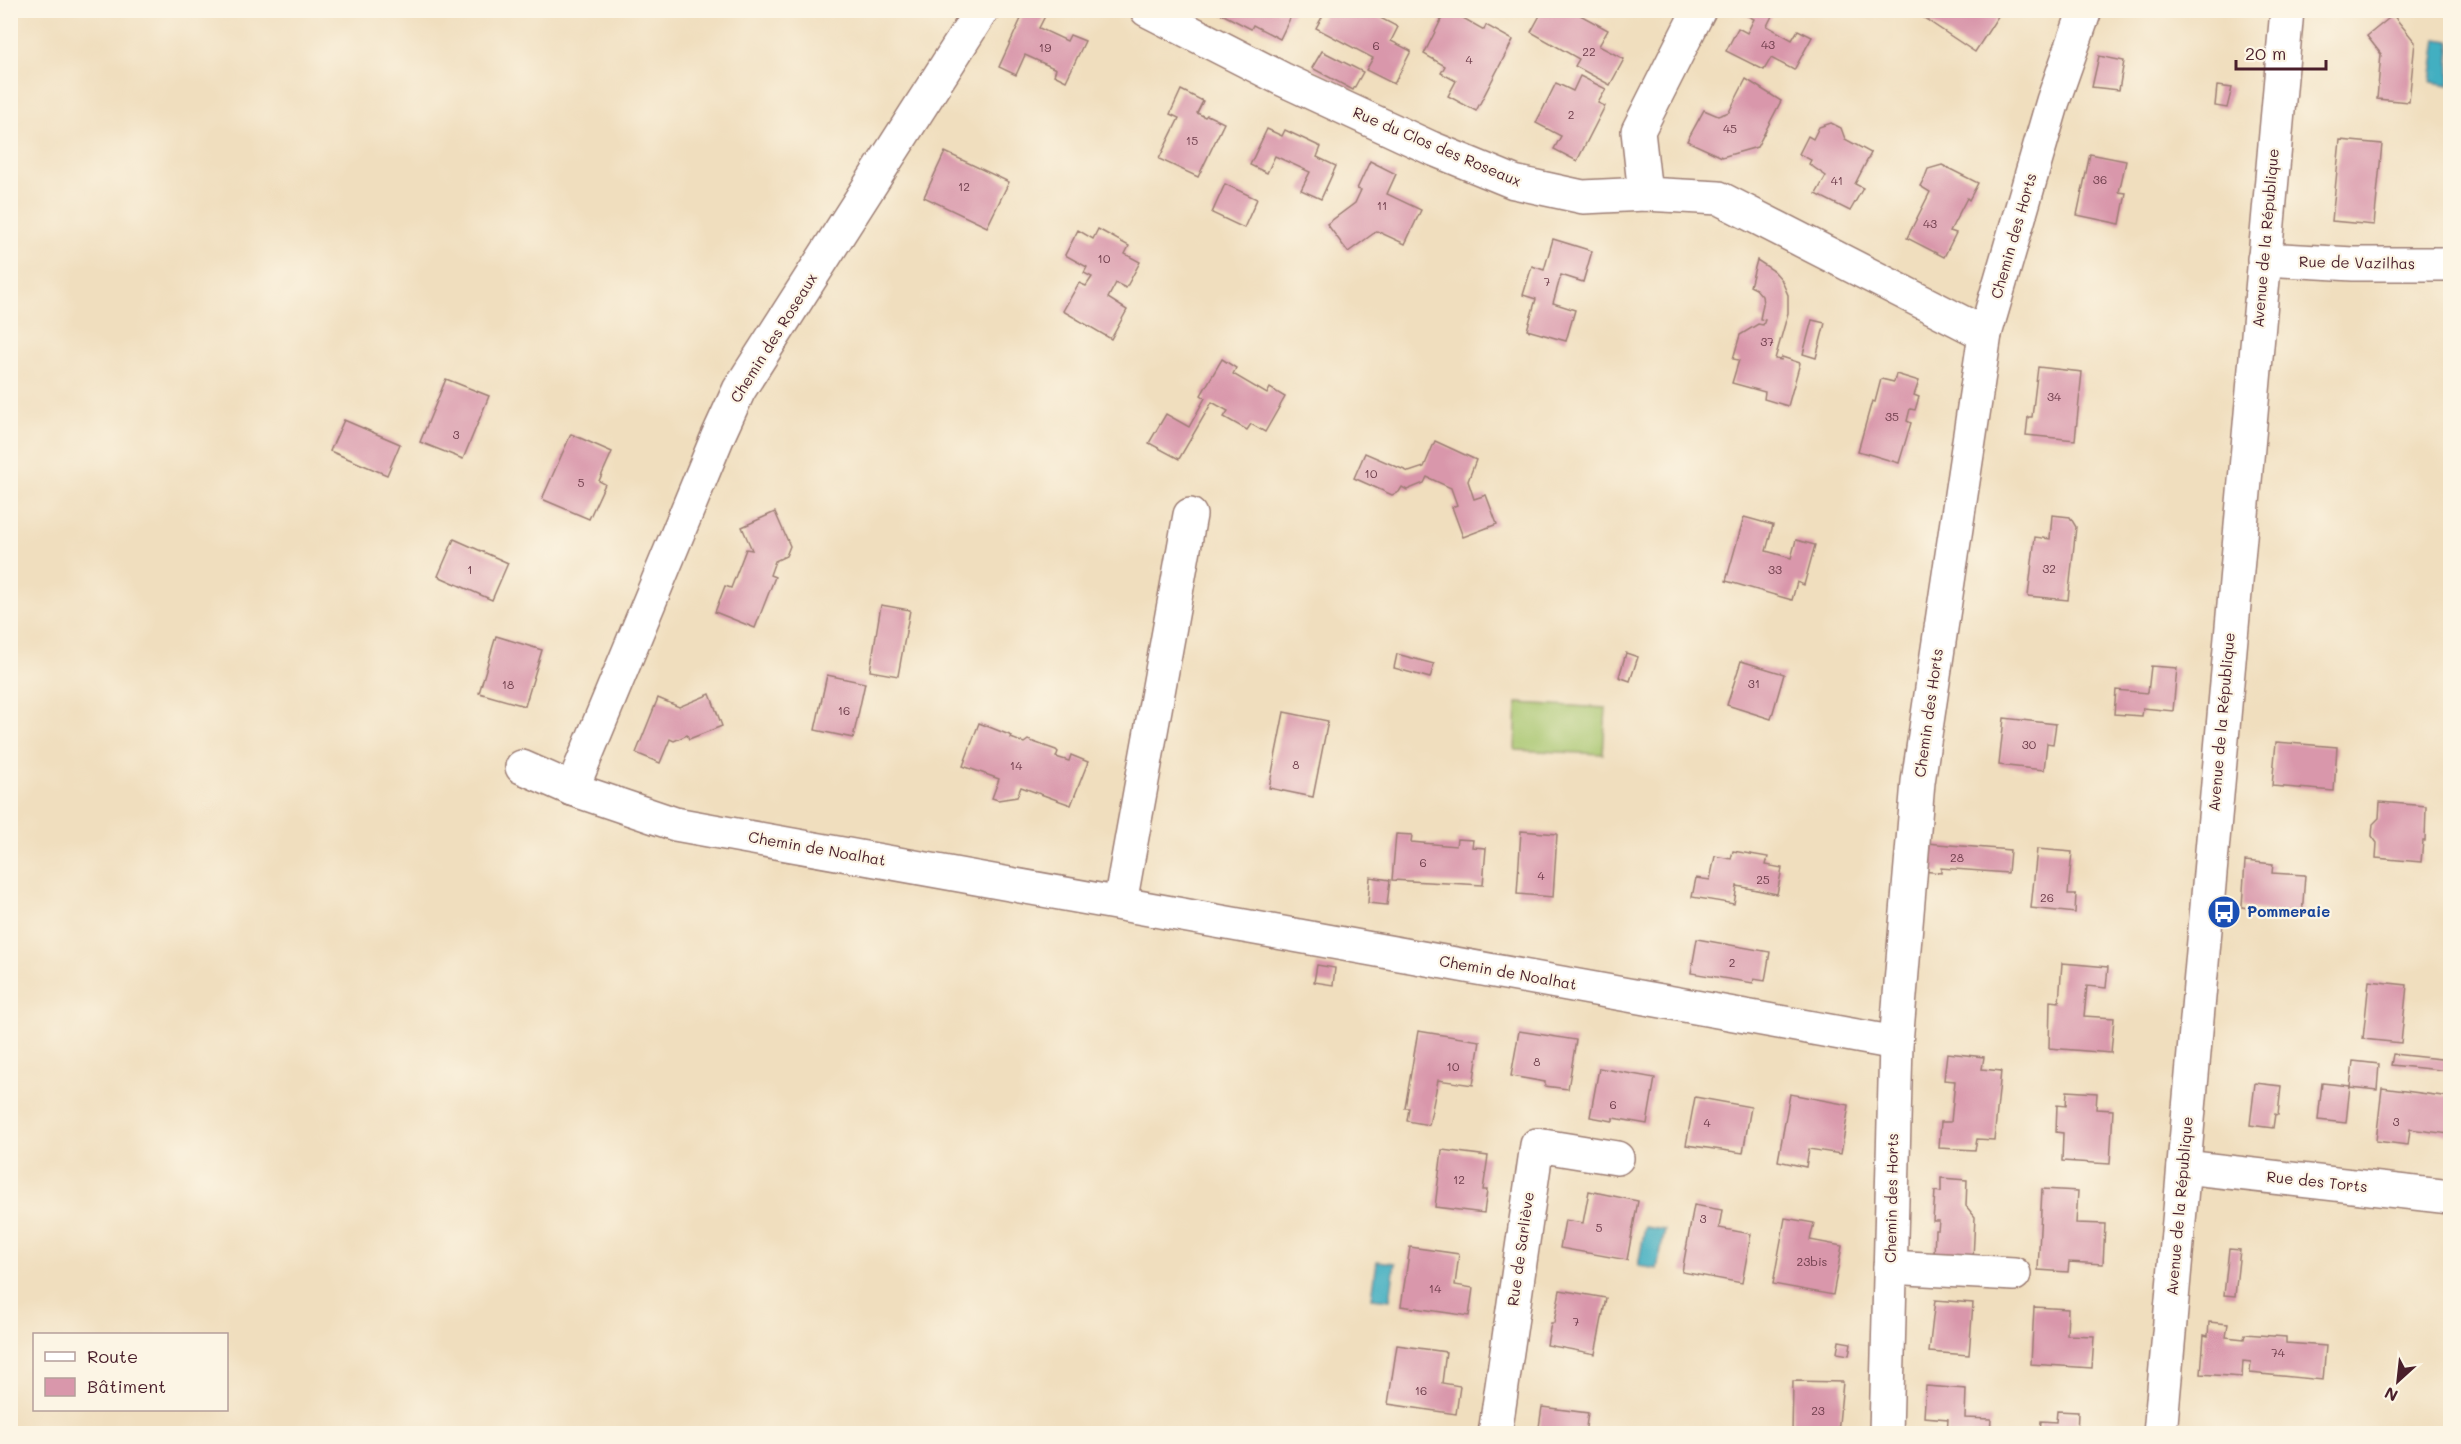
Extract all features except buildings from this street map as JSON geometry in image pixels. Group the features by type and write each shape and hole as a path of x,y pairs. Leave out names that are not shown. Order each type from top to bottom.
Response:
{"street":[{"name":"Chemin des Roseaux","path":"572,789 739,390 982,10"},
{"path":"1645,194 1638,131 1699,10"},
{"name":"Chemin des Horts","path":"1886,1434 1896,1043 1918,782 1985,334 2053,101 2085,10"},
{"name":"Avenue de la République","path":"2160,1434 2287,10"},
{"name":"Rue du Clos des Roseaux","path":"1156,12 1281,79 1431,148 1514,182 1583,197 1645,194 1719,198 1985,334"},
{"name":"Rue de Vazilhas","path":"2264,259 2353,264 2451,264"},
{"path":"1120,903 1190,515"},
{"name":"Chemin de Noalhat","path":"522,767 572,789 675,824 1896,1043"},
{"name":"Rue de Sarliève","path":"1495,1434 1537,1145 1617,1158"},
{"name":"Rue des Torts","path":"2184,1167 2451,1197"},
{"path":"1890,1267 2014,1274"}],"green space":[{"path":"1517,703 1606,708 1603,754 1515,750"}],"water":[{"path":"2437,39 2450,41 2450,85 2431,82"},
{"path":"1645,1227 1665,1230 1657,1269 1638,1266"},
{"path":"1377,1261 1395,1263 1390,1300 1372,1298"}],"place":[{"name":"Pommeraie","path":"2224,912"}]}
